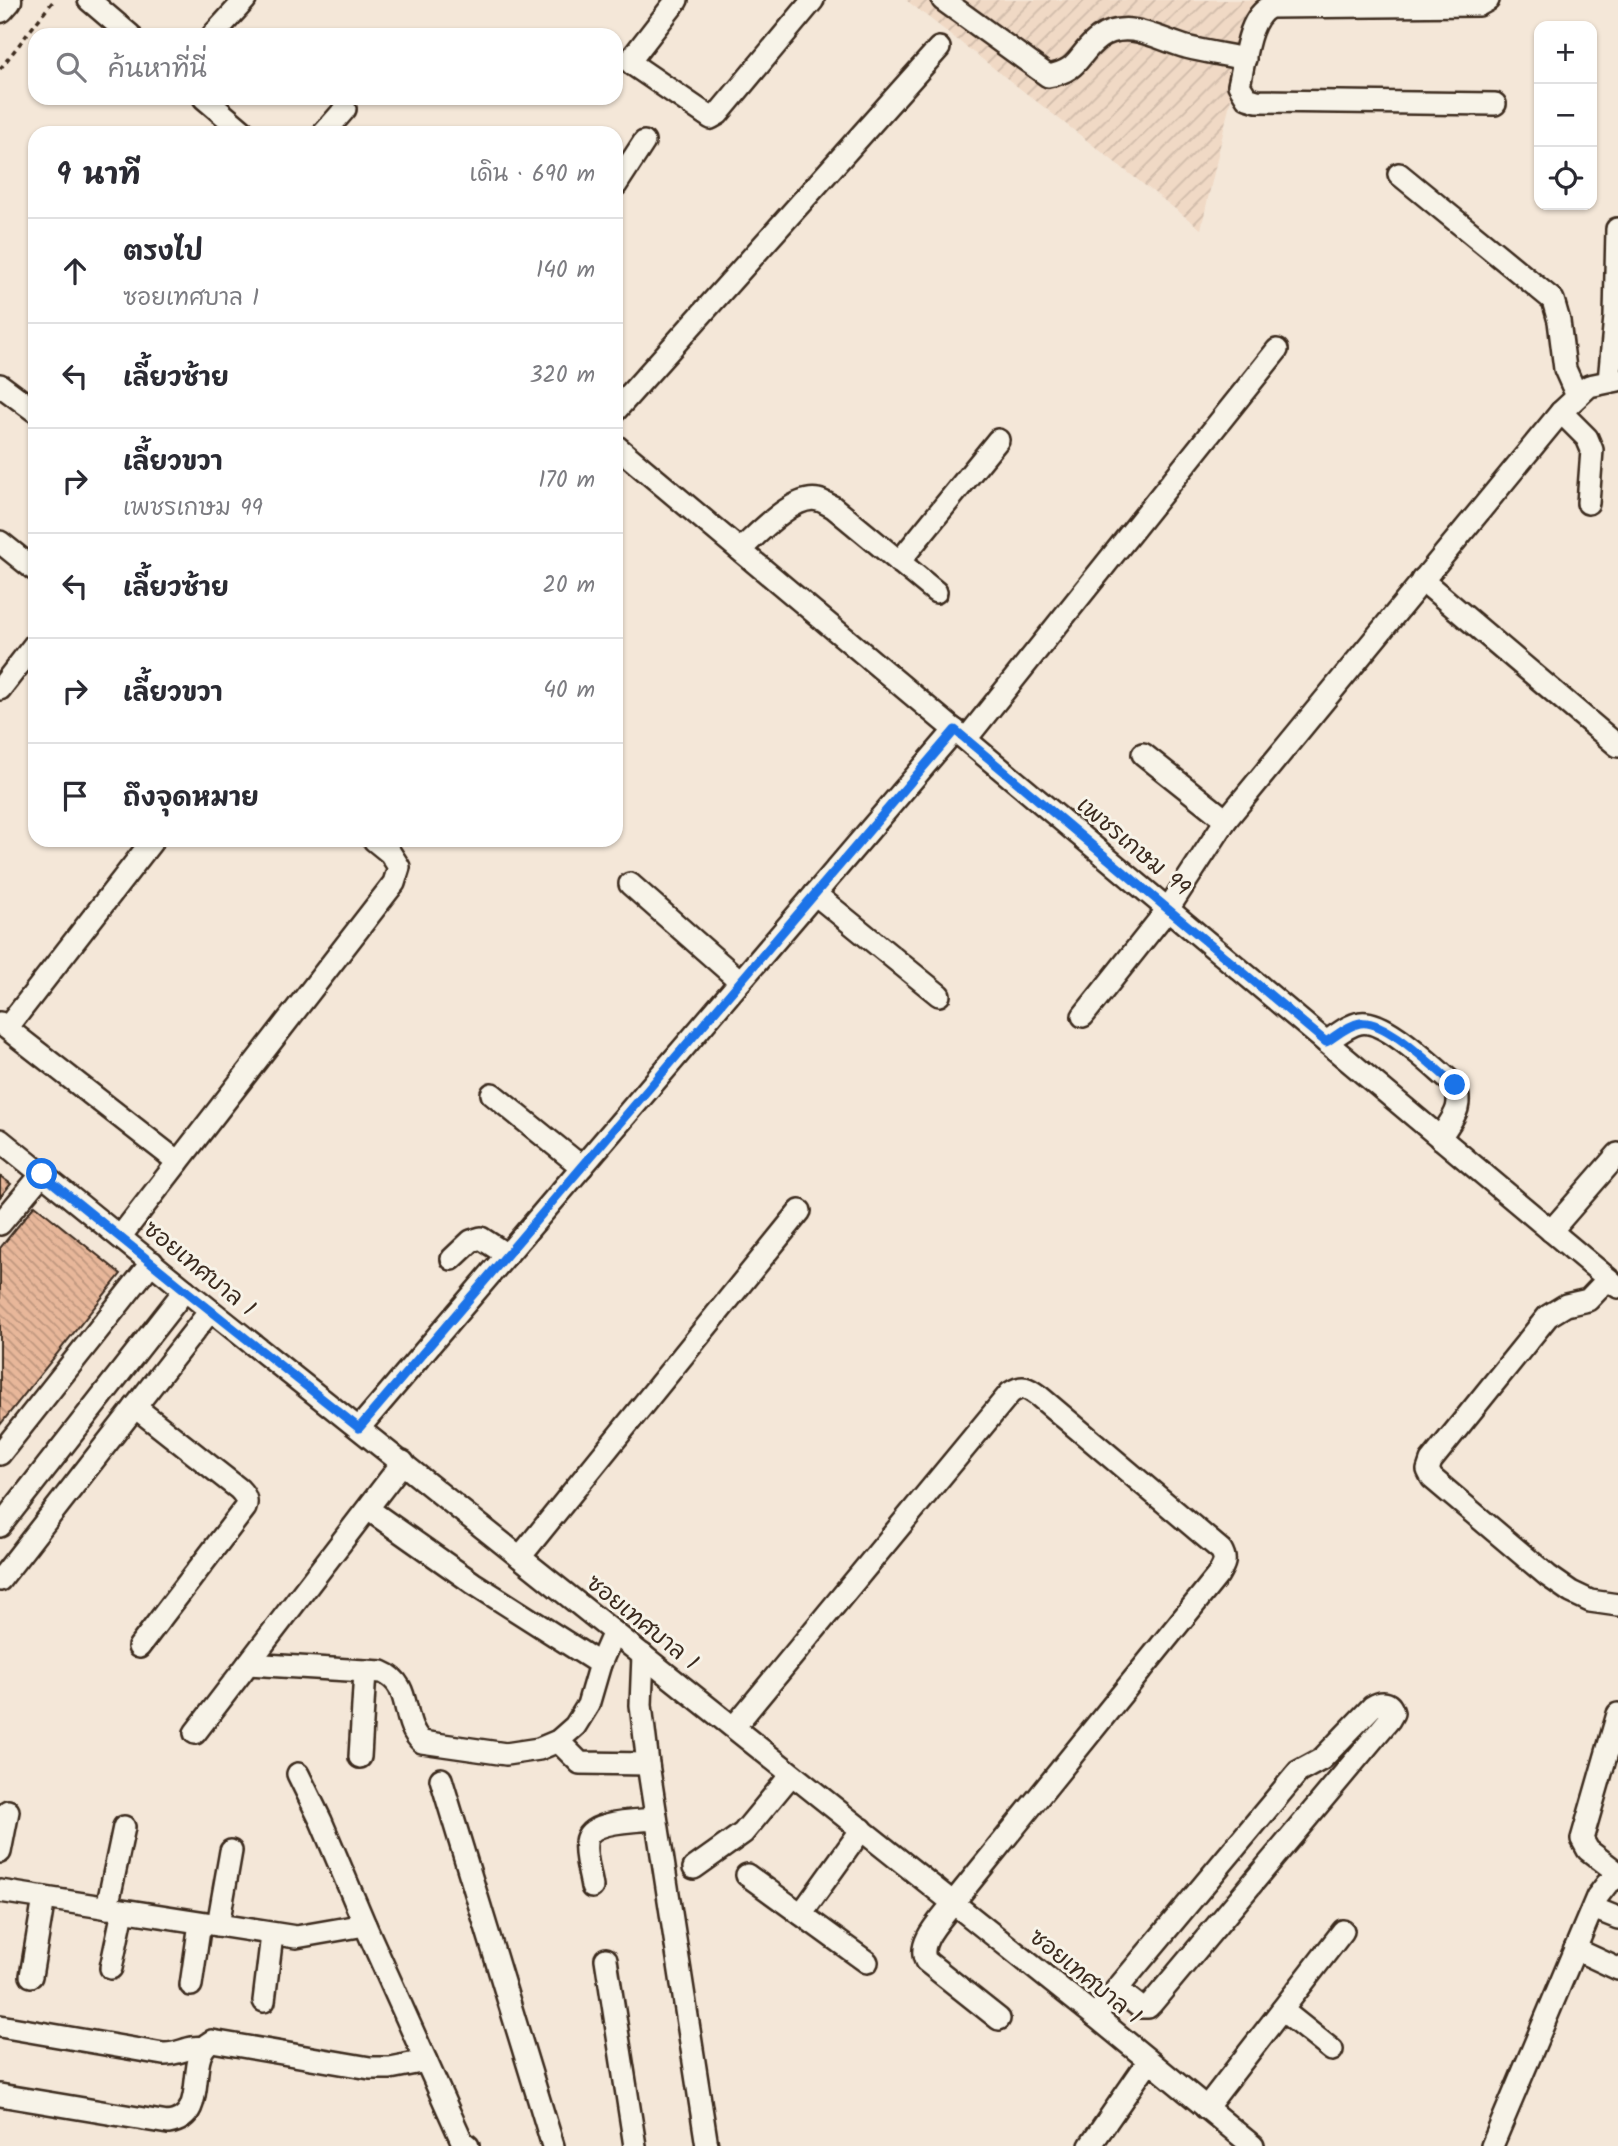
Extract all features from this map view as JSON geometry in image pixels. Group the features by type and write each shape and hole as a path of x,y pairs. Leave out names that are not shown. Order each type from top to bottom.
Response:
{"main road":[{"path":"0,8 6,0"}],"street":[{"path":"89,0 122,28"},
{"path":"220,28 245,0"},
{"path":"675,1 632,58 632,64 711,118 718,114 813,0"},
{"path":"943,0 1048,76 1065,73 1099,38 1117,30 1142,31 1185,47 1245,59"},
{"path":"1488,0 1479,5 1270,8 1261,11 1254,20 1239,85 1247,98 1257,101 1494,104"},
{"path":"623,402 939,48"},
{"path":"212,105 237,126"},
{"path":"330,126 345,108"},
{"path":"623,174 644,142"},
{"path":"1399,174 1553,300 1559,321 1565,369 1577,396"},
{"path":"1083,1016 1168,908 1226,820 1561,412 1589,386 1614,381 1617,229"},
{"path":"359,1428 815,894 960,734 1277,350"},
{"path":"0,385 28,406"},
{"path":"1561,412 1587,438 1591,450 1588,503"},
{"path":"899,562 998,440"},
{"name":"เพชรเกษม 99","path":"623,452 1613,1283"},
{"path":"740,550 787,509 801,502 817,499 833,507 936,592"},
{"path":"0,542 28,564"},
{"path":"1422,580 1618,746"},
{"path":"0,689 28,653"},
{"path":"1143,754 1226,820"},
{"path":"147,847 4,1026 178,1162"},
{"path":"120,1237 394,883 399,867 383,847"},
{"path":"630,884 740,981"},
{"path":"815,894 939,995"},
{"path":"1326,1042 1357,1023 1368,1022 1387,1030 1455,1085 1459,1097 1458,1109 1440,1138"},
{"path":"492,1094 582,1167"},
{"name":"ซอยเทศบาล 1","path":"0,1140 210,1311 403,1462 1095,2016 1252,2146"},
{"path":"1551,1231 1618,1154"},
{"path":"0,1224 42,1174"},
{"path":"520,1557 800,1210"},
{"path":"452,1259 471,1241 481,1238 507,1255"},
{"path":"0,1454 152,1262"},
{"path":"1613,1283 1588,1300 1566,1305 1548,1316 1431,1461 1428,1470 1432,1478 1548,1576 1590,1601 1618,1605"},
{"path":"0,1526 185,1290"},
{"path":"0,1580 210,1311"},
{"path":"734,1727 1010,1393 1018,1387 1027,1388 1040,1397 1221,1550 1226,1557 1224,1564 953,1903 925,1943 923,1954 926,1961 999,2019"},
{"path":"135,1407 239,1489 247,1503 139,1647"},
{"path":"195,1733 403,1462"},
{"path":"368,1509 473,1583 600,1664"},
{"path":"248,1664 382,1672 393,1676 400,1685 410,1726 422,1742 506,1754 539,1749 558,1741 575,1726 588,1705 600,1664 614,1632"},
{"path":"643,1656 641,1705 648,1764 707,2146"},
{"path":"360,1757 365,1671"},
{"path":"1095,2016 1117,1989 1298,1772 1322,1759 1372,1707 1380,1702 1391,1707 1393,1713 1389,1720 1152,2003 1148,2007 1140,2007 1117,1989"},
{"path":"1492,2146 1593,1908 1607,1884 1618,1875 1588,1850 1581,1839 1618,1714"},
{"path":"558,1741 580,1763 648,1764"},
{"path":"298,1774 462,2141 468,2146"},
{"path":"694,1868 743,1833 791,1775"},
{"path":"441,1779 553,2146"},
{"path":"0,1852 8,1811"},
{"path":"592,1887 586,1842 589,1832 597,1827 656,1819"},
{"path":"111,1968 124,1827"},
{"path":"801,1914 862,1829"},
{"path":"191,1985 231,1851"},
{"path":"747,1875 867,1962"},
{"path":"0,1891 272,1935 311,1936 365,1925"},
{"path":"31,1976 44,1898"},
{"path":"1593,1908 1618,1918"},
{"path":"1206,2108 1343,1931"},
{"path":"264,2001 272,1935"},
{"path":"1575,1949 1618,1969"},
{"path":"606,1959 635,2146"},
{"path":"1282,2010 1332,2050"},
{"path":"0,2026 173,2055 194,2046 204,2048"},
{"path":"0,2095 168,2123 179,2122 191,2108 204,2048 212,2040 370,2068 390,2068 426,2060"},
{"path":"1090,2146 1148,2062"}],"path":[{"path":"32,28 54,0"},
{"path":"0,69 28,33"}],"shaded area":[{"path":"906,0 1263,0 1242,50 1201,229"}],"building":[{"path":"0,1176 11,1184 0,1197"},
{"path":"35,1205 121,1274 0,1425 0,1248"}],"route":[{"path":"42,1174 359,1428 955,730 1326,1042 1357,1023 1368,1022 1387,1030 1455,1085"}]}
